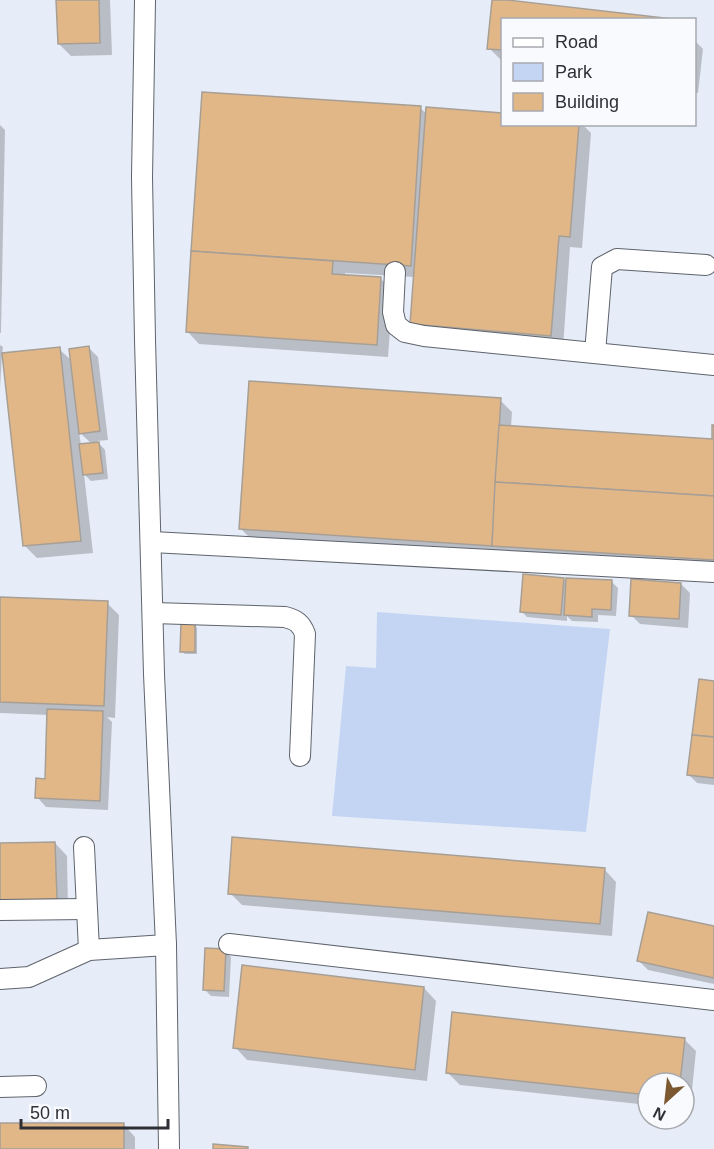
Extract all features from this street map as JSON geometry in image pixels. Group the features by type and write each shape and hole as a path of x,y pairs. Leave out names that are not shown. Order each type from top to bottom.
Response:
{"street":[{"path":"145,0 142,177 145,340 166,945 169,1149"},
{"path":"595,352 602,267 608,262 617,259 706,265"},
{"path":"395,272 393,312 396,325 405,332 424,336 714,365"},
{"path":"152,542 714,572"},
{"path":"153,613 285,617 297,621 306,634 300,756"},
{"path":"84,847 89,950"},
{"path":"0,910 86,909"},
{"path":"229,944 714,1000"},
{"path":"0,979 29,978 89,950 166,945"},
{"path":"0,1087 36,1086"}],"green space":[{"path":"377,612 610,629 586,832 332,816 346,666 376,668"}],"building":[{"path":"56,0 99,0 100,43 58,44"},
{"path":"492,0 664,18 501,18 501,50 487,49"},
{"path":"202,92 421,106 411,266 191,251"},
{"path":"426,107 501,113 501,126 579,126 570,237 559,236 551,336 410,324"},
{"path":"191,251 333,261 332,274 381,277 377,345 186,332"},
{"path":"89,346 100,431 79,434 69,349"},
{"path":"60,347 81,541 23,546 2,353"},
{"path":"249,381 501,398 492,546 239,529"},
{"path":"499,425 712,439 712,425 714,425 714,496 495,482"},
{"path":"99,442 103,473 83,475 79,444"},
{"path":"495,482 714,496 714,560 492,546"},
{"path":"523,574 564,578 561,615 520,612"},
{"path":"566,578 612,580 611,610 592,609 592,617 564,615"},
{"path":"631,579 681,583 679,619 629,616"},
{"path":"0,597 108,601 104,706 0,702"},
{"path":"181,623 195,623 195,652 180,652"},
{"path":"699,679 714,681 714,737 692,735"},
{"path":"47,709 103,711 100,801 35,798 36,778 45,779"},
{"path":"692,735 714,737 714,778 687,775"},
{"path":"232,837 605,868 600,924 228,894"},
{"path":"55,842 57,899 0,901 0,843"},
{"path":"648,912 714,926 714,978 637,961"},
{"path":"205,948 226,949 224,991 203,990"},
{"path":"242,965 424,987 415,1070 233,1048"},
{"path":"452,1012 685,1038 681,1071 636,1071 636,1094 446,1073"},
{"path":"0,1123 124,1123 124,1149 0,1149"},
{"path":"213,1144 248,1147 248,1149 213,1149"}]}
